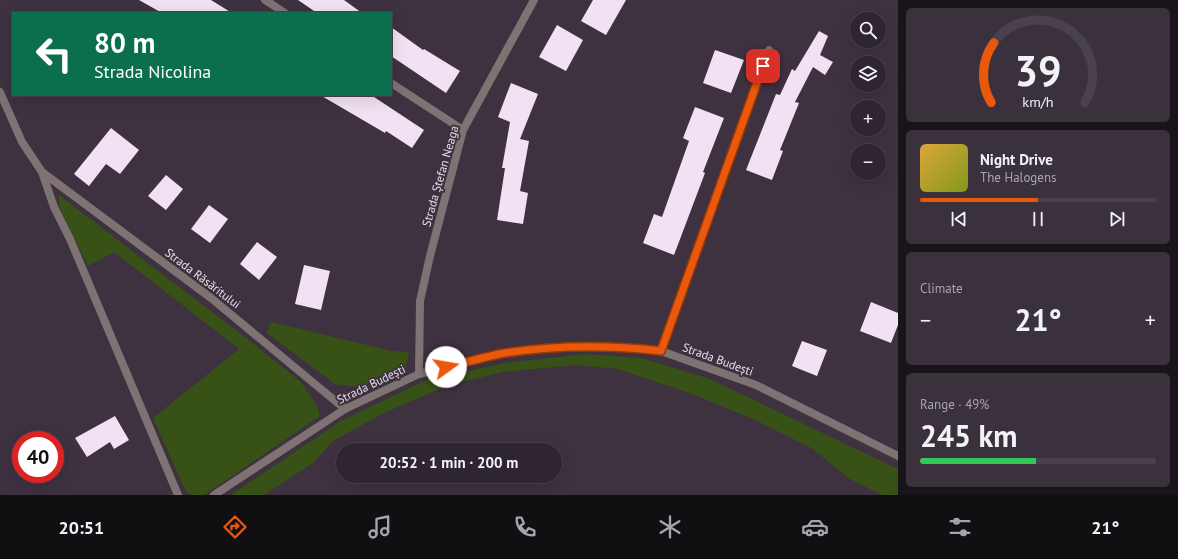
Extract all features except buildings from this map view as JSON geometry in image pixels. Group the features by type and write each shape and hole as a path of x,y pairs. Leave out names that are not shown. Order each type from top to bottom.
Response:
{"street":[{"path":"265,0 283,12"},
{"name":"Strada Ștefan Neaga","path":"419,374 420,301 430,256 463,130 534,0"},
{"path":"661,351 769,50"},
{"path":"392,84 463,130"},
{"name":"Strada Răsăritului","path":"0,92 22,142 42,172 54,207 70,239 178,495"},
{"name":"Strada Răsăritului","path":"42,172 211,298 345,409"},
{"name":"Strada Budești","path":"214,495 345,409 419,374 500,354 570,346 619,347 661,351 756,386 898,456"}],"green space":[{"path":"59,195 250,341 301,382 317,406 320,416 204,495 193,495 186,492 153,418 239,349 114,252 88,266 59,207"},
{"path":"271,322 392,351 409,352 405,371 366,388 335,384 267,333"},
{"path":"585,354 642,358 710,379 898,469 898,495 882,495 850,479 811,448 757,421 695,395 618,369 576,365 503,372 449,385 382,414 333,441 313,463 264,495 231,495 339,422 424,381 504,363"}],"route":[{"path":"446,367 500,354 570,346 619,347 661,351 763,66"}]}
